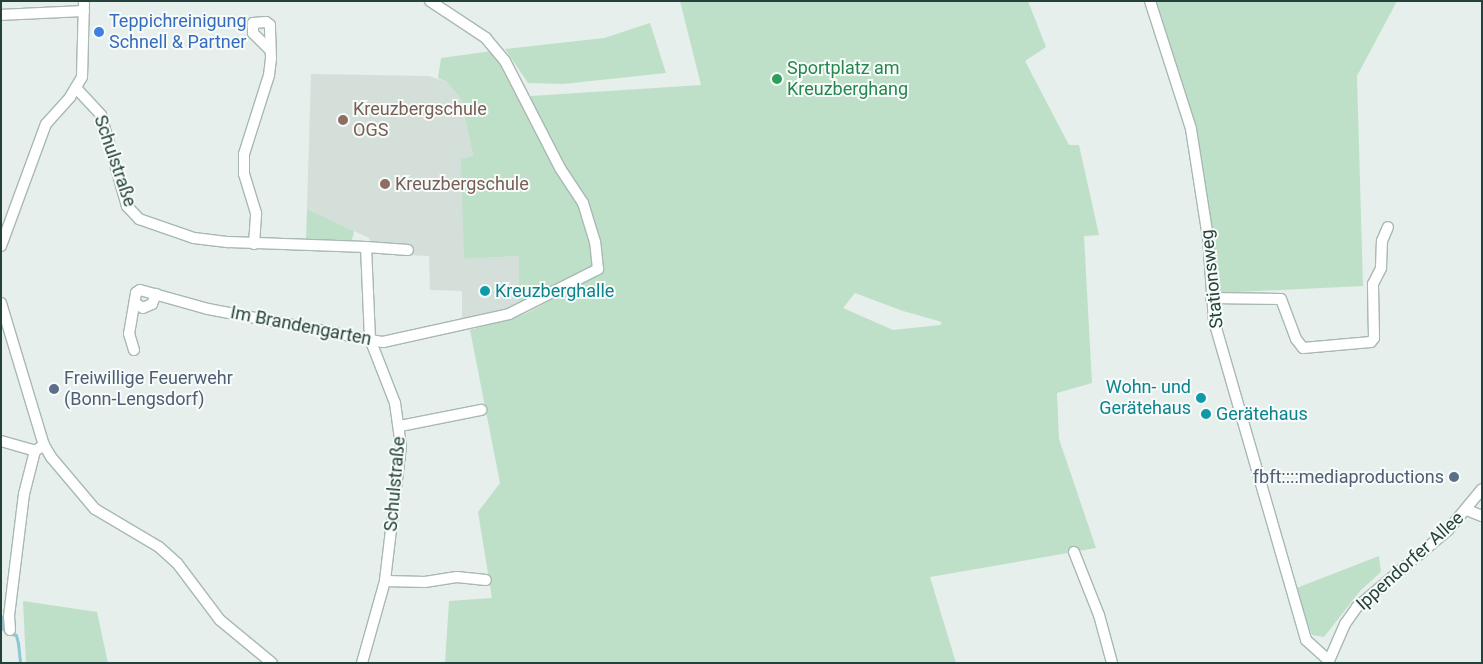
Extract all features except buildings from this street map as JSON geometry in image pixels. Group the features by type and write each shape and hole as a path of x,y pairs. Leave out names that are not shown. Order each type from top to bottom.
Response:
{"street":[{"name":"Im Brandengarten","path":"134,350 129,334 136,293 140,290 208,309 370,338 383,342 509,314 598,269 595,242 583,203 560,168 498,50 474,29 430,1"},
{"name":"Stationsweg","path":"1150,1 1191,129 1208,237 1211,298 1216,330 1306,640 1328,662"},
{"path":"1,15 84,6 85,57 82,77 76,88 46,124 1,246"},
{"path":"254,244 256,213 244,174 244,154 269,75 270,50"},
{"name":"Schulstraße","path":"76,88 101,115 119,182 131,213 139,219 194,238 254,244 408,250"},
{"path":"1211,298 1281,299 1296,339 1303,348 1371,342 1374,338 1373,284 1381,268 1382,241 1388,227"},
{"name":"Schulstraße","path":"362,663 385,581 401,446 400,426 395,403 370,338 366,247"},
{"path":"1,303 44,445 95,509 168,555 220,620 272,663"},
{"path":"400,426 481,410"},
{"path":"1,441 35,451"},
{"path":"10,630 8,616 24,494 35,451 44,445"},
{"name":"Ippendorfer Allee","path":"1328,662 1345,624 1357,607 1467,510 1482,489"},
{"path":"1467,510 1482,516"},
{"path":"1074,552 1099,615 1112,663"},
{"path":"385,581 425,582 456,577 486,580"}],"shaded area":[{"name":"Kreuzbergschule","path":"311,74 429,76 447,82 461,99 473,156 464,259 519,256 519,305 462,321 462,291 430,290 429,256 408,255 408,247 370,242 369,238 307,209"}],"green space":[{"path":"680,1 1028,1 1046,47 1025,61 1069,145 1079,145 1099,235 1084,236 1092,383 1057,393 1059,439 1096,548 930,577 956,663 445,663 449,601 492,598 478,512 500,483 470,330 525,314 601,273 598,241 528,100 531,96 701,85","holes":["855,293 903,311 942,322 940,325 893,330 843,308"]},
{"path":"1155,1 1397,1 1357,76 1363,286 1215,293 1213,233 1195,129"},
{"path":"650,23 666,73 563,84 528,83 505,49 604,38"},
{"path":"492,51 580,204 595,267 519,305 519,256 464,259 461,159 473,156 461,99 447,82 438,78 441,58"},
{"path":"307,209 354,231 352,240 306,240"},
{"path":"1379,556 1381,572 1360,591 1324,637 1312,635 1294,589"},
{"path":"23,601 97,612 108,663 26,663"}],"waterway":[{"path":"3,616 2,628 6,632"},
{"path":"12,634 16,635 20,663"}],"place":[{"name":"Teppichreinigung Schnell & Partner","path":"99,32"},
{"name":"Sportplatz am Kreuzberghang","path":"777,79"},
{"name":"Kreuzbergschule OGS","path":"343,120"},
{"name":"Kreuzbergschule","path":"385,184"},
{"name":"Kreuzberghalle","path":"485,291"},
{"name":"Freiwillige Feuerwehr (Bonn-Lengsdorf)","path":"54,389"},
{"name":"Wohn- und Gerätehaus","path":"1201,398"},
{"name":"Gerätehaus","path":"1206,414"},
{"name":"fbft::::mediaproductions","path":"1454,477"}]}
